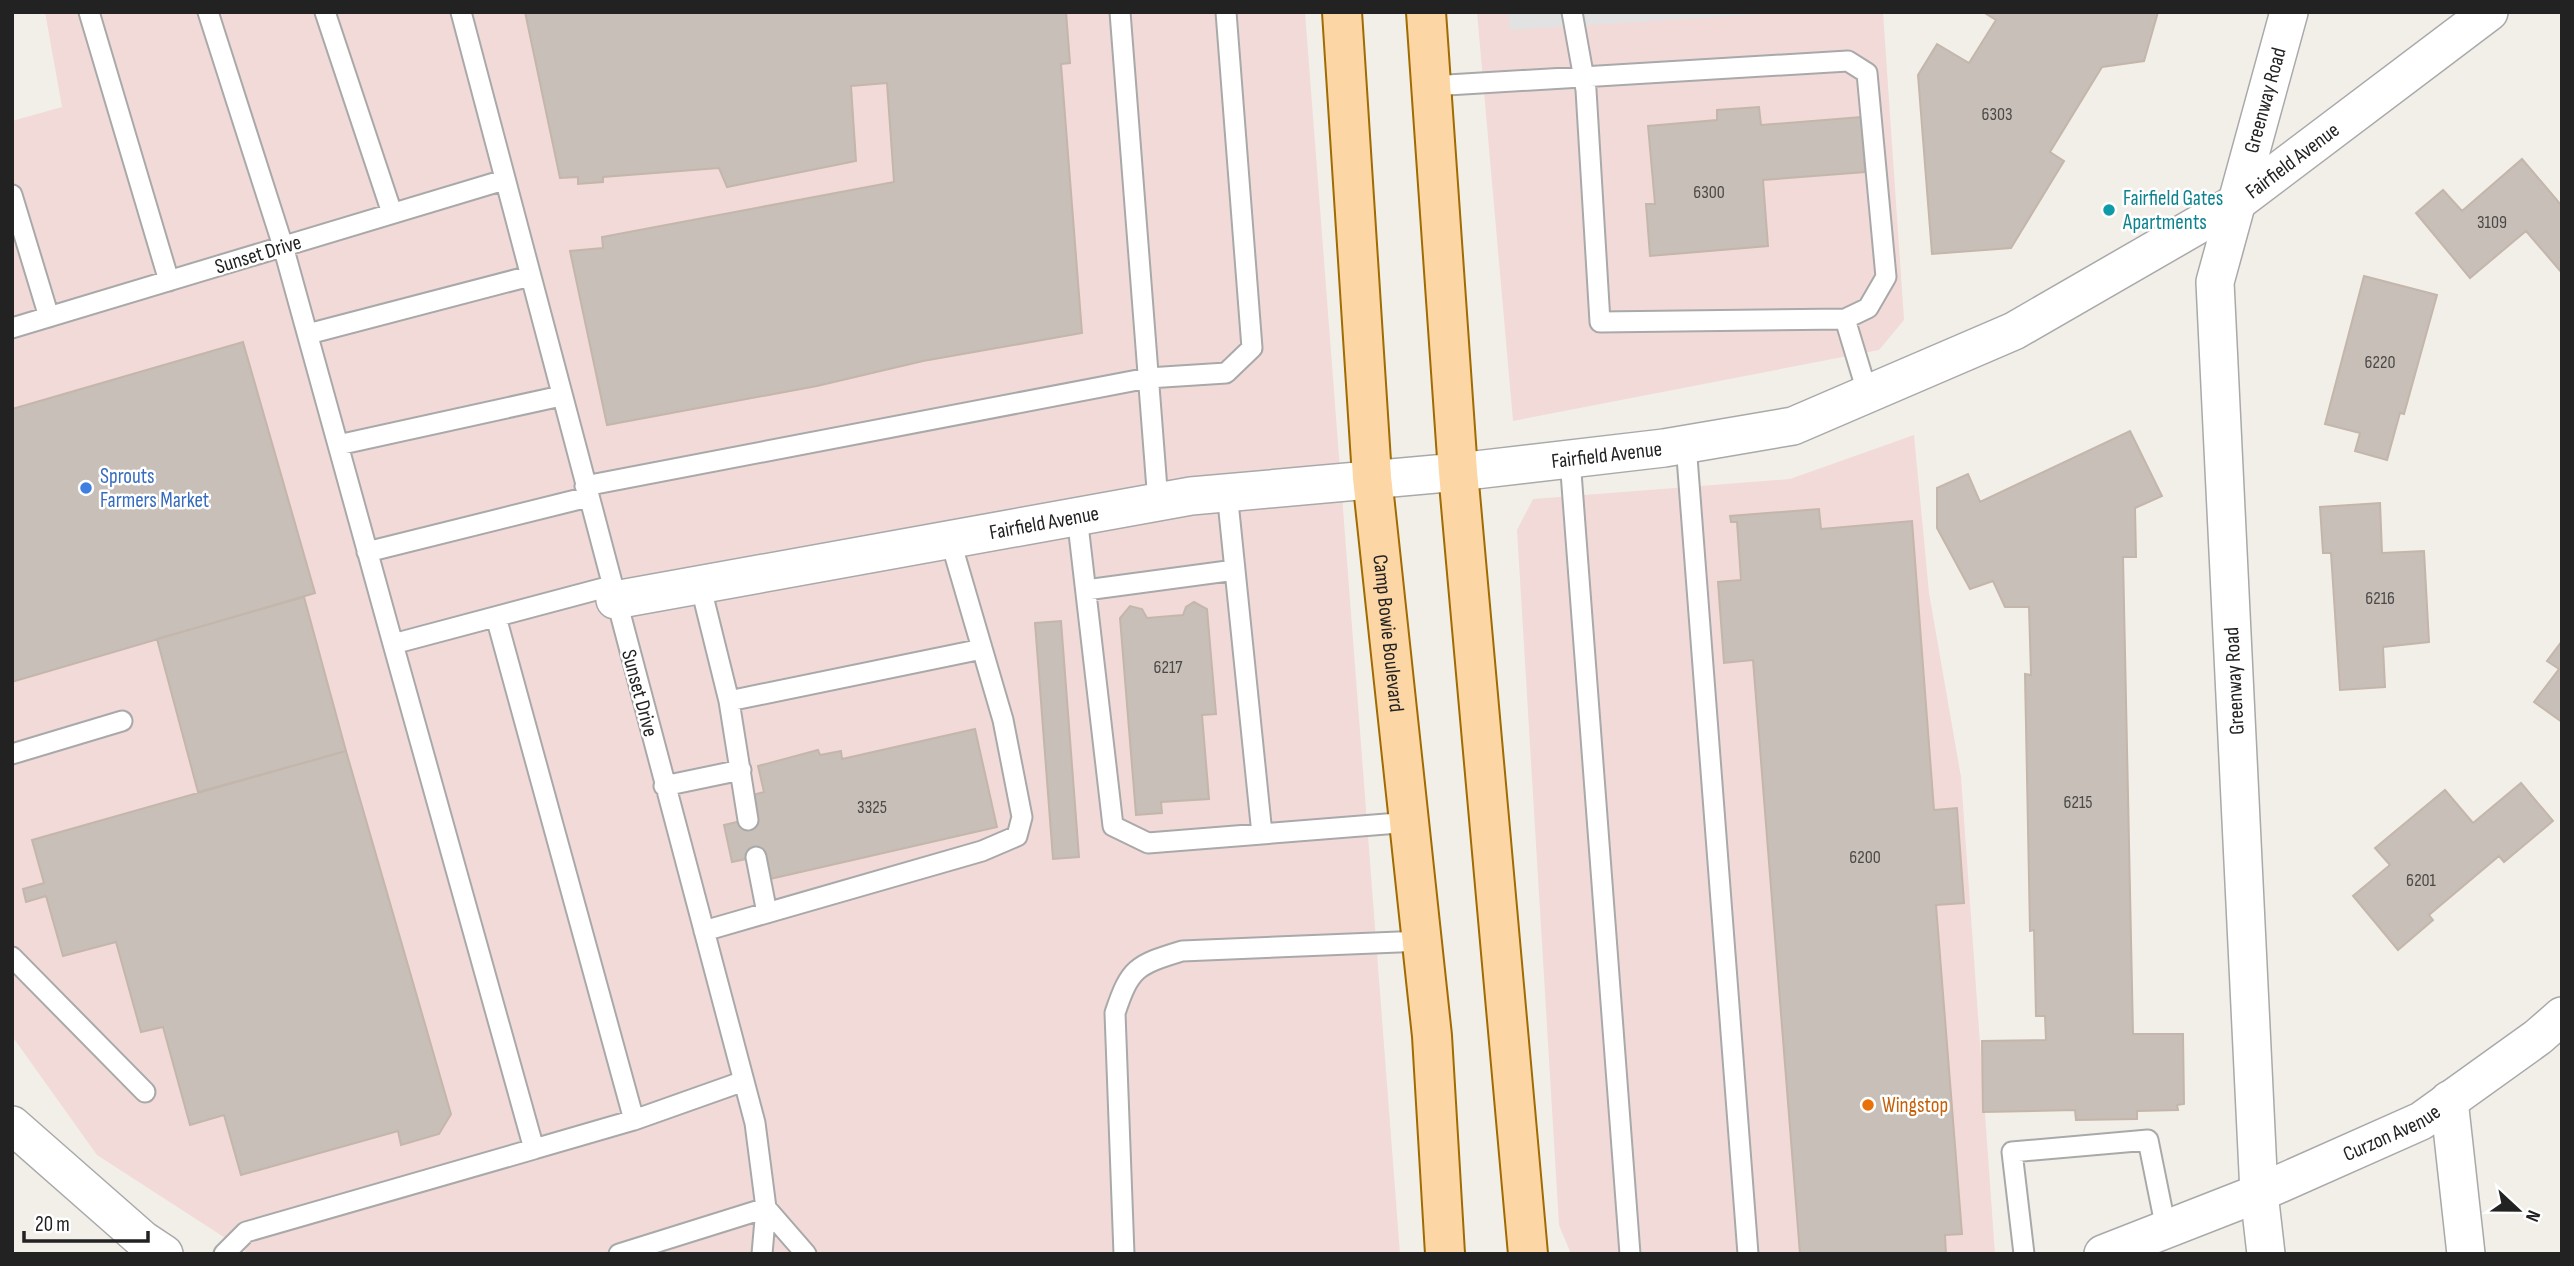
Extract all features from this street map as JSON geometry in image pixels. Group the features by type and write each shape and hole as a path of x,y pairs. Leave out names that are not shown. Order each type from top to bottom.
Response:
{"main road":[{"name":"Camp Bowie Boulevard","path":"1342,12 1372,477 1423,941 1445,1254"},
{"path":"1426,12 1458,472 1528,1254"}],"street":[{"name":"Greenway Road","path":"2259,1193 2215,282 2289,12"},
{"name":"Fairfield Avenue","path":"613,593 700,584 1077,516 1227,492 1372,477 1458,472 1686,444 1793,426 2014,331 2236,202 2489,12"},
{"name":"Curzon Avenue","path":"2259,1193 2421,1121 2538,1037 2562,1016"},
{"path":"2449,1100 2466,1254"},
{"path":"12,1125 143,1240 164,1254"},
{"path":"2103,1254 2259,1193 2266,1254"}],"lane":[{"path":"89,12 169,281"},
{"path":"208,12 284,246 534,1149"},
{"path":"325,12 392,213"},
{"name":"Sunset Drive","path":"461,12 755,1123 766,1208 762,1254"},
{"path":"1121,12 1158,502"},
{"path":"367,552 586,491 1148,378 1226,373 1252,348 1226,12"},
{"path":"1431,86 1584,76 1848,61 1867,73 1886,276 1868,308 1845,319 1600,323 1584,76 1572,12"},
{"name":"Sunset Drive","path":"12,328 504,180"},
{"path":"12,195 49,317"},
{"path":"308,334 530,276"},
{"path":"1845,319 1868,396"},
{"path":"338,445 561,396"},
{"path":"1686,444 1748,1254"},
{"path":"1570,458 1630,1254"},
{"path":"1227,492 1262,834"},
{"path":"1077,516 1113,826 1148,843 1411,822"},
{"path":"704,931 982,851 1017,836 1022,817 1003,720 950,539"},
{"path":"1086,590 1235,570"},
{"path":"700,584 729,701 748,820"},
{"path":"393,644 496,617 613,593"},
{"path":"496,617 634,1120"},
{"path":"729,701 982,649"},
{"path":"12,754 122,720"},
{"path":"664,786 741,770"},
{"path":"756,857 767,913"},
{"path":"1124,1254 1115,1013 1126,979 1147,961 1182,951 1423,941"},
{"path":"12,957 145,1092"},
{"path":"224,1254 246,1232 634,1120 744,1081"},
{"path":"2024,1254 2012,1152 2148,1140 2166,1229"},
{"path":"620,1254 766,1208 806,1254"}],"shaded area":[{"path":"45,12 1305,12 1400,1254 250,1254 97,1155 12,1036 12,121 62,107"},
{"path":"1477,12 1883,12 1904,320 1879,350 1513,421"},
{"path":"1508,12 1795,12 1510,30"},
{"path":"1914,435 1929,593 1961,777 1995,1254 1571,1254 1559,1225 1517,530 1533,499 1790,479"}],"building":[{"path":"525,12 1066,12 1070,63 1061,64 1082,333 923,361 817,386 607,425 570,251 603,248 602,237 894,182 887,83 851,86 856,161 727,187 719,168 603,177 603,182 578,184 578,177 560,178"},
{"path":"1983,12 2158,12 2144,61 2102,67 2050,152 2064,161 2011,248 1932,254 1918,75 1937,44 1969,63 1996,20"},
{"path":"1759,107 1761,125 1861,117 1865,172 1763,180 1768,246 1650,256 1646,204 1655,204 1648,126 1717,120 1717,110"},
{"path":"2522,159 2562,206 2562,273 2526,231 2470,278 2416,213 2443,190 2462,211"},
{"path":"2364,276 2437,295 2404,414 2400,413 2387,460 2355,451 2360,433 2325,424"},
{"path":"243,342 315,593 12,682 12,409"},
{"path":"2130,431 2162,496 2135,508 2136,557 2123,557 2133,1034 2183,1034 2184,1104 2177,1105 2178,1110 2137,1111 2137,1119 2076,1120 2075,1110 1983,1112 1982,1041 2046,1040 2045,1016 2036,1016 2034,930 2030,931 2025,674 2031,675 2029,607 2005,607 1993,581 1970,589 1937,528 1937,488 1968,474 1980,502"},
{"path":"2380,503 2382,553 2424,551 2429,642 2383,647 2385,687 2340,690 2331,553 2323,553 2320,507"},
{"path":"1819,509 1821,529 1912,521 1934,810 1957,808 1964,903 1936,905 1962,1234 1945,1235 1946,1254 1800,1254 1753,660 1724,663 1718,582 1741,580 1737,522 1731,522 1730,516"},
{"path":"304,597 346,751 198,792 157,639"},
{"path":"1194,602 1207,609 1216,714 1202,715 1209,799 1161,802 1162,813 1136,815 1120,618 1130,606 1142,609 1147,618 1183,615 1186,607"},
{"path":"1061,621 1079,857 1053,859 1035,623"},
{"path":"2562,641 2562,722 2534,702 2559,669 2547,661"},
{"path":"975,729 997,827 770,879 765,855 732,862 724,825 754,818 749,796 764,792 758,766 818,750 820,755 841,751 842,759"},
{"path":"346,751 451,1114 439,1134 401,1145 398,1131 241,1175 224,1115 190,1125 163,1027 141,1032 116,942 63,956 46,896 26,902 23,889 44,883 32,840"},
{"path":"2521,783 2553,821 2504,862 2499,856 2429,915 2433,920 2398,950 2353,896 2390,865 2375,848 2445,790 2473,823"}],"place":[{"name":"Fairfield Gates Apartments","path":"2109,210"},
{"name":"Sprouts Farmers Market","path":"86,488"},
{"name":"Wingstop","path":"1868,1105"}]}
